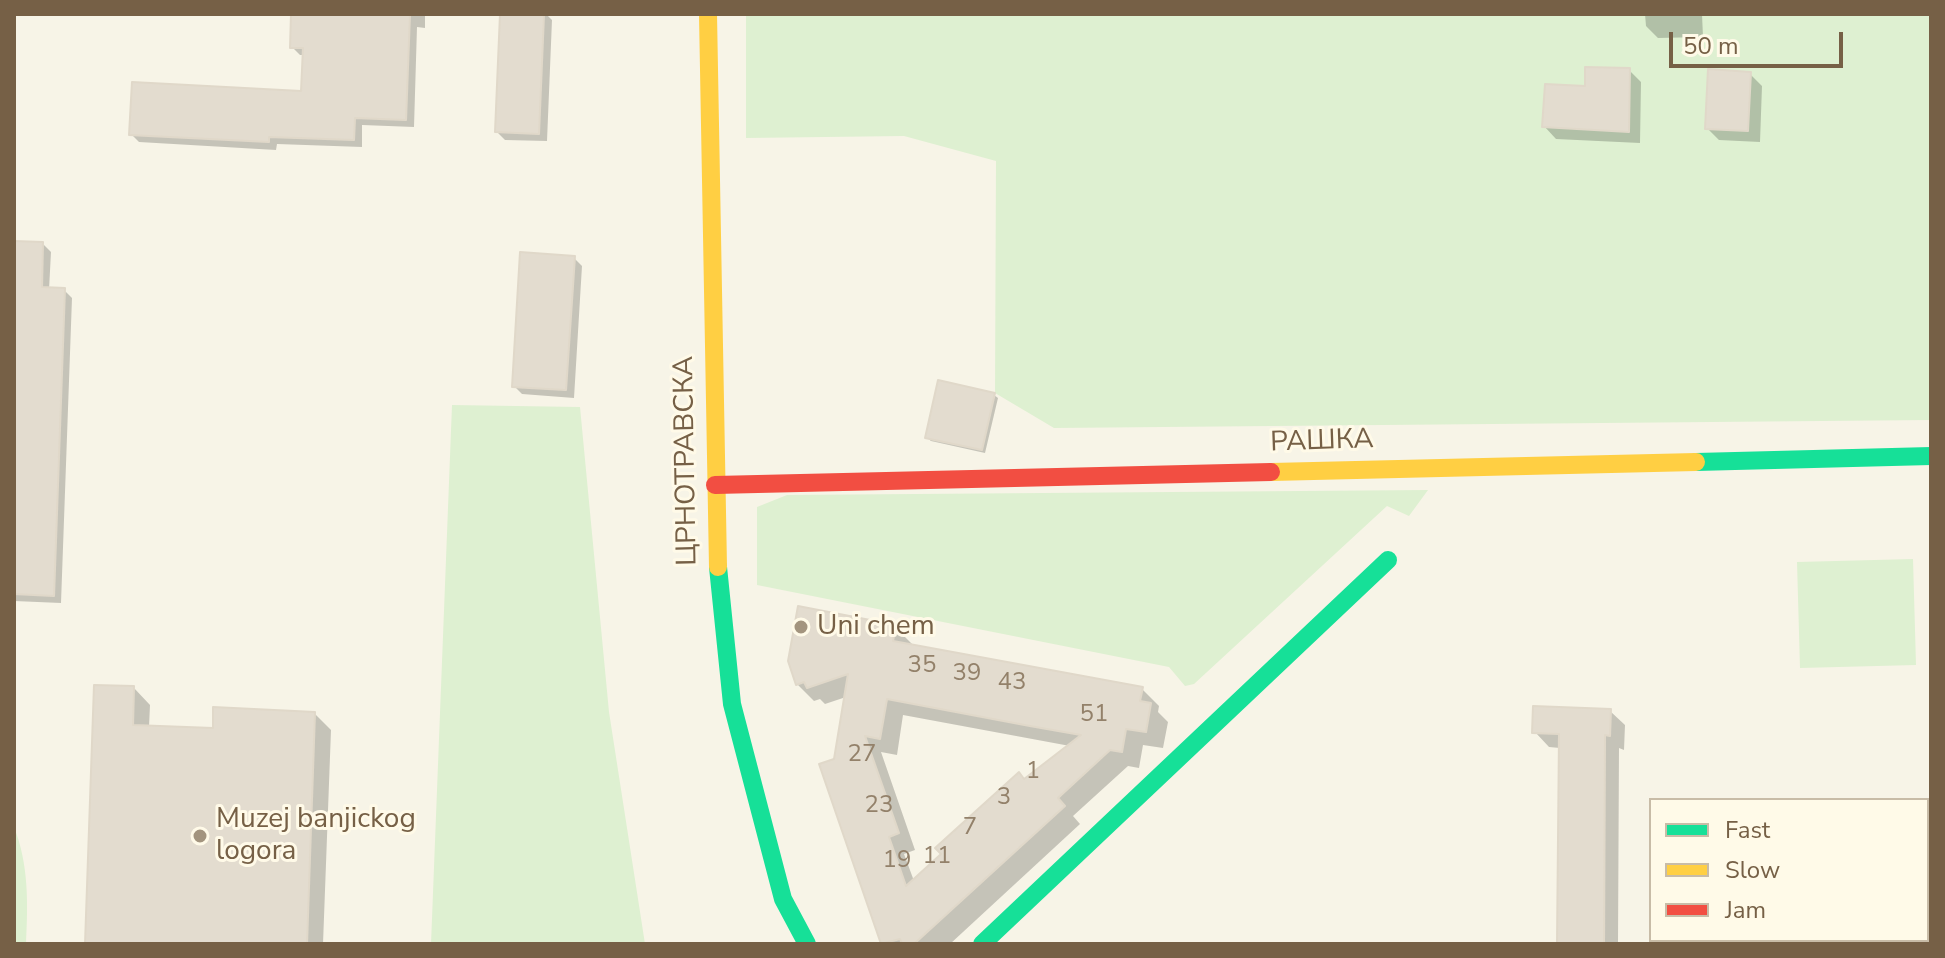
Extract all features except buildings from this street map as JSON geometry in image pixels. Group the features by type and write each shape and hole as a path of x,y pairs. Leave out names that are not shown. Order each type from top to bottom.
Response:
{"street":[{"name":"ЦРНОТРАВСКА","path":"708,14 718,588 732,704 765,837 783,899 807,944"},
{"name":"РАШКА","path":"715,485 1931,456"},
{"path":"982,944 1388,560"},
{"name":"ЦРНОТРАВСКА","path":"783,899 786,944"}],"green space":[{"path":"746,14 1931,14 1931,420 1054,428 995,393 996,161 904,136 746,138"},
{"path":"452,405 580,407 609,712 645,944 431,944"},
{"path":"1428,490 1409,516 1387,506 1194,684 1185,686 1169,667 757,585 757,507 787,495"},
{"path":"1913,559 1916,665 1800,668 1797,562"},
{"path":"14,827 25,870 26,944 14,944"}],"traffic: fast":[{"path":"1696,462 1931,456"},
{"path":"982,944 1388,560"},
{"path":"718,567 732,704 783,899 807,944"}],"traffic: slow":[{"path":"708,14 718,567"},
{"path":"1271,472 1696,462"}],"traffic: jam":[{"path":"715,485 1271,472"}],"place":[{"name":"Uni chem","path":"801,627"},
{"name":"Muzej banjickog logora","path":"200,836"}]}
